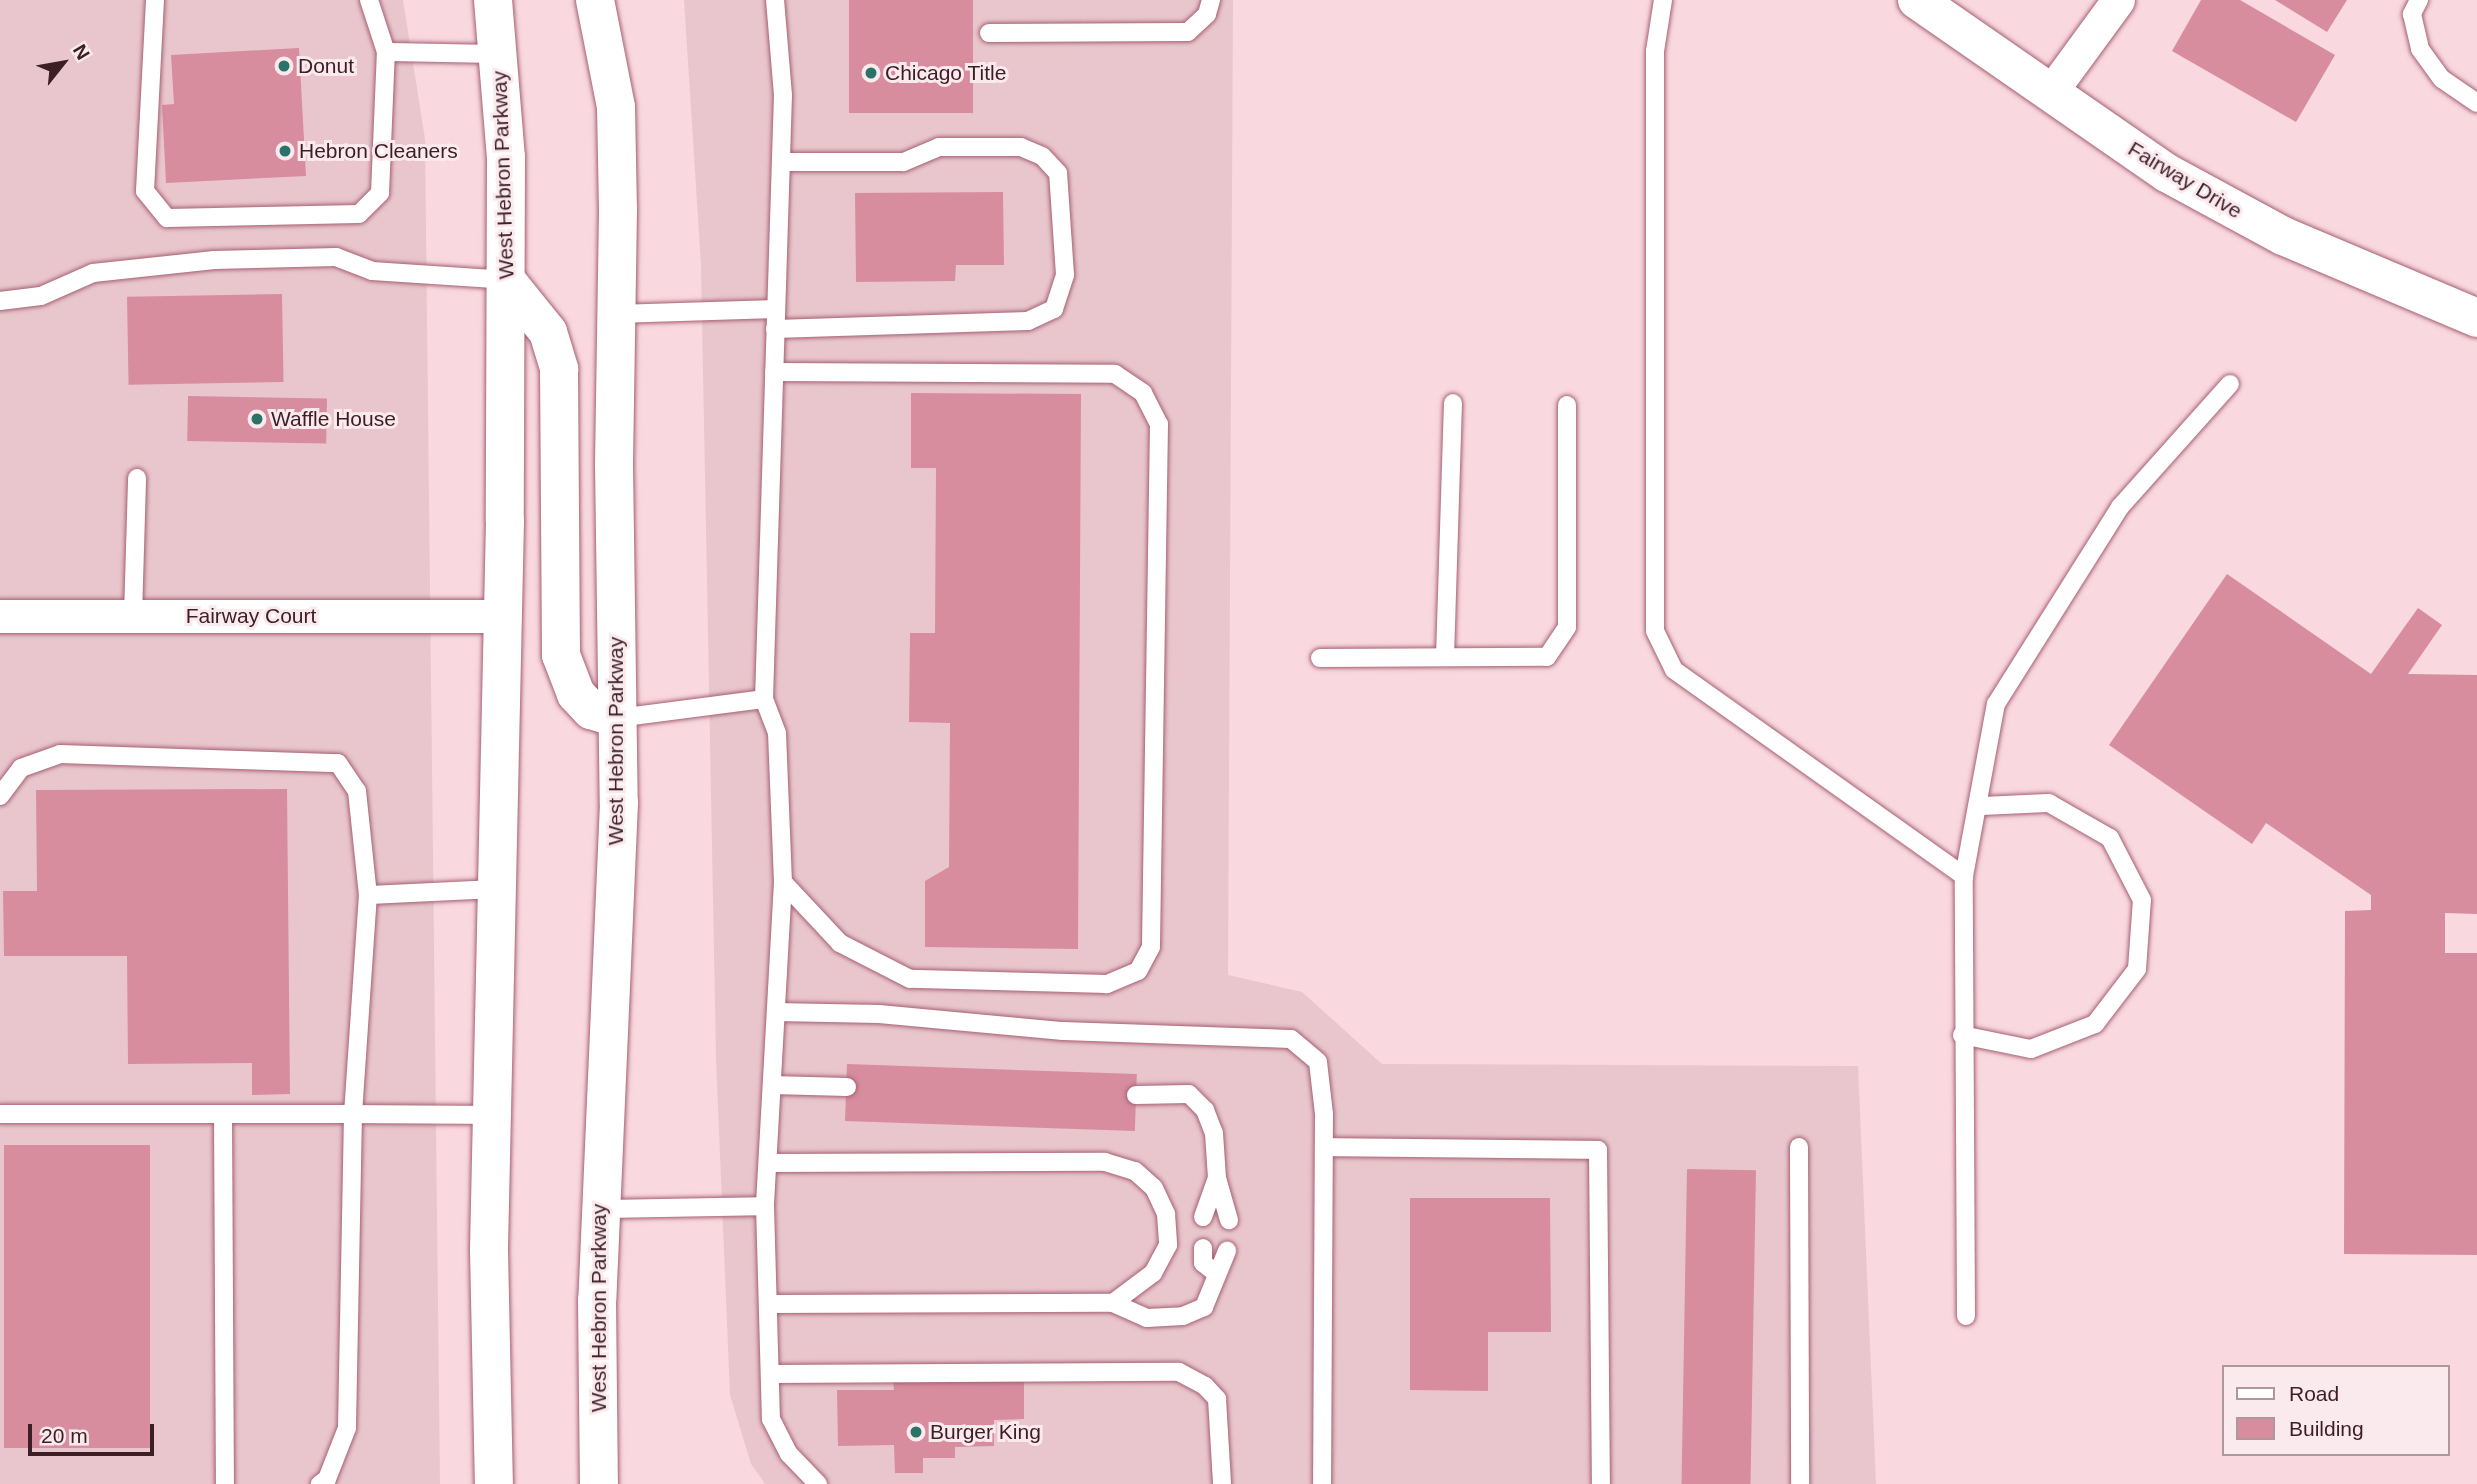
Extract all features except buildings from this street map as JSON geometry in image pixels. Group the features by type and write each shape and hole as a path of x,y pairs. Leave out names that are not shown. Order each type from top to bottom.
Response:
{"main road":[{"name":"West Hebron Parkway","path":"493,0 506,157 503,616 489,1250 494,1484"},
{"name":"West Hebron Parkway","path":"595,0 615,107 619,803 600,1209 599,1484"},
{"name":"Fairway Drive","path":"1917,0 2168,173 2284,236 2477,318"},
{"path":"506,279 548,332 559,369 561,654 576,694 591,710 618,718"}],"street":[{"path":"2050,93 2118,0"},
{"name":"Fairway Court","path":"0,617 503,616"}],"lane":[{"path":"155,0 145,191 167,218 359,215 380,193 386,52 369,0"},
{"path":"775,0 783,95 764,699 777,733 783,882 765,1206 771,1419 789,1454 818,1484"},
{"path":"989,33 1188,32 1207,14 1211,0"},
{"path":"1663,0 1655,51 1655,631 1674,670 1964,876"},
{"path":"2419,0 2412,14 2420,49 2442,79 2477,103"},
{"path":"386,52 499,54"},
{"path":"775,329 1028,321 1054,309 1065,275 1058,173 1042,156 1021,147 939,146 904,162 780,162"},
{"path":"0,301 41,296 93,273 214,260 336,257 372,271 506,279"},
{"path":"616,314 776,309"},
{"path":"774,372 1115,374 1143,393 1159,424 1151,947 1138,971 1107,984 910,979 840,943 783,882"},
{"path":"1966,1317 1962,1035 1964,876 1980,806 1996,704 2120,506 2230,384"},
{"path":"1445,657 1453,403"},
{"path":"1320,658 1547,657 1567,627 1567,405"},
{"path":"133,617 137,478"},
{"path":"618,718 764,699"},
{"path":"0,796 21,768 60,754 338,763 357,791 368,895 353,1114 347,1427 327,1479 320,1484"},
{"path":"1962,1035 2031,1049 2095,1024 2137,969 2142,900 2110,838 2049,803 1980,806"},
{"path":"368,895 497,889"},
{"path":"776,1012 879,1014 1063,1031 1291,1039 1318,1062 1324,1147 1322,1484"},
{"path":"772,1085 847,1087"},
{"path":"1136,1095 1189,1094 1205,1110 1214,1133 1217,1178 1229,1220"},
{"path":"0,1114 492,1115"},
{"path":"223,1114 225,1484"},
{"path":"1324,1147 1598,1150 1601,1484"},
{"path":"1799,1147 1800,1484"},
{"path":"768,1163 1105,1162 1135,1171 1154,1188 1166,1214 1168,1245 1153,1273 1113,1303"},
{"path":"1203,1217 1217,1178"},
{"path":"600,1209 765,1206"},
{"path":"1203,1248 1203,1263 1217,1275"},
{"path":"768,1304 1113,1303 1147,1318 1183,1316 1204,1307 1227,1251"},
{"path":"770,1374 1179,1372 1205,1386 1217,1399 1222,1484"}],"shaded area":[{"path":"0,0 403,0 425,139 440,1484 0,1484"},
{"path":"684,0 1233,0 1228,975 1302,992 1382,1064 1858,1066 1876,1484 765,1484 751,1464 730,1395 716,1058 701,265"}],"place":[{"name":"Donut","path":"284,66"},
{"name":"Chicago Title","path":"871,73"},
{"name":"Hebron Cleaners","path":"285,151"},
{"name":"Waffle House","path":"257,419"},
{"name":"Burger King","path":"916,1432"}]}
